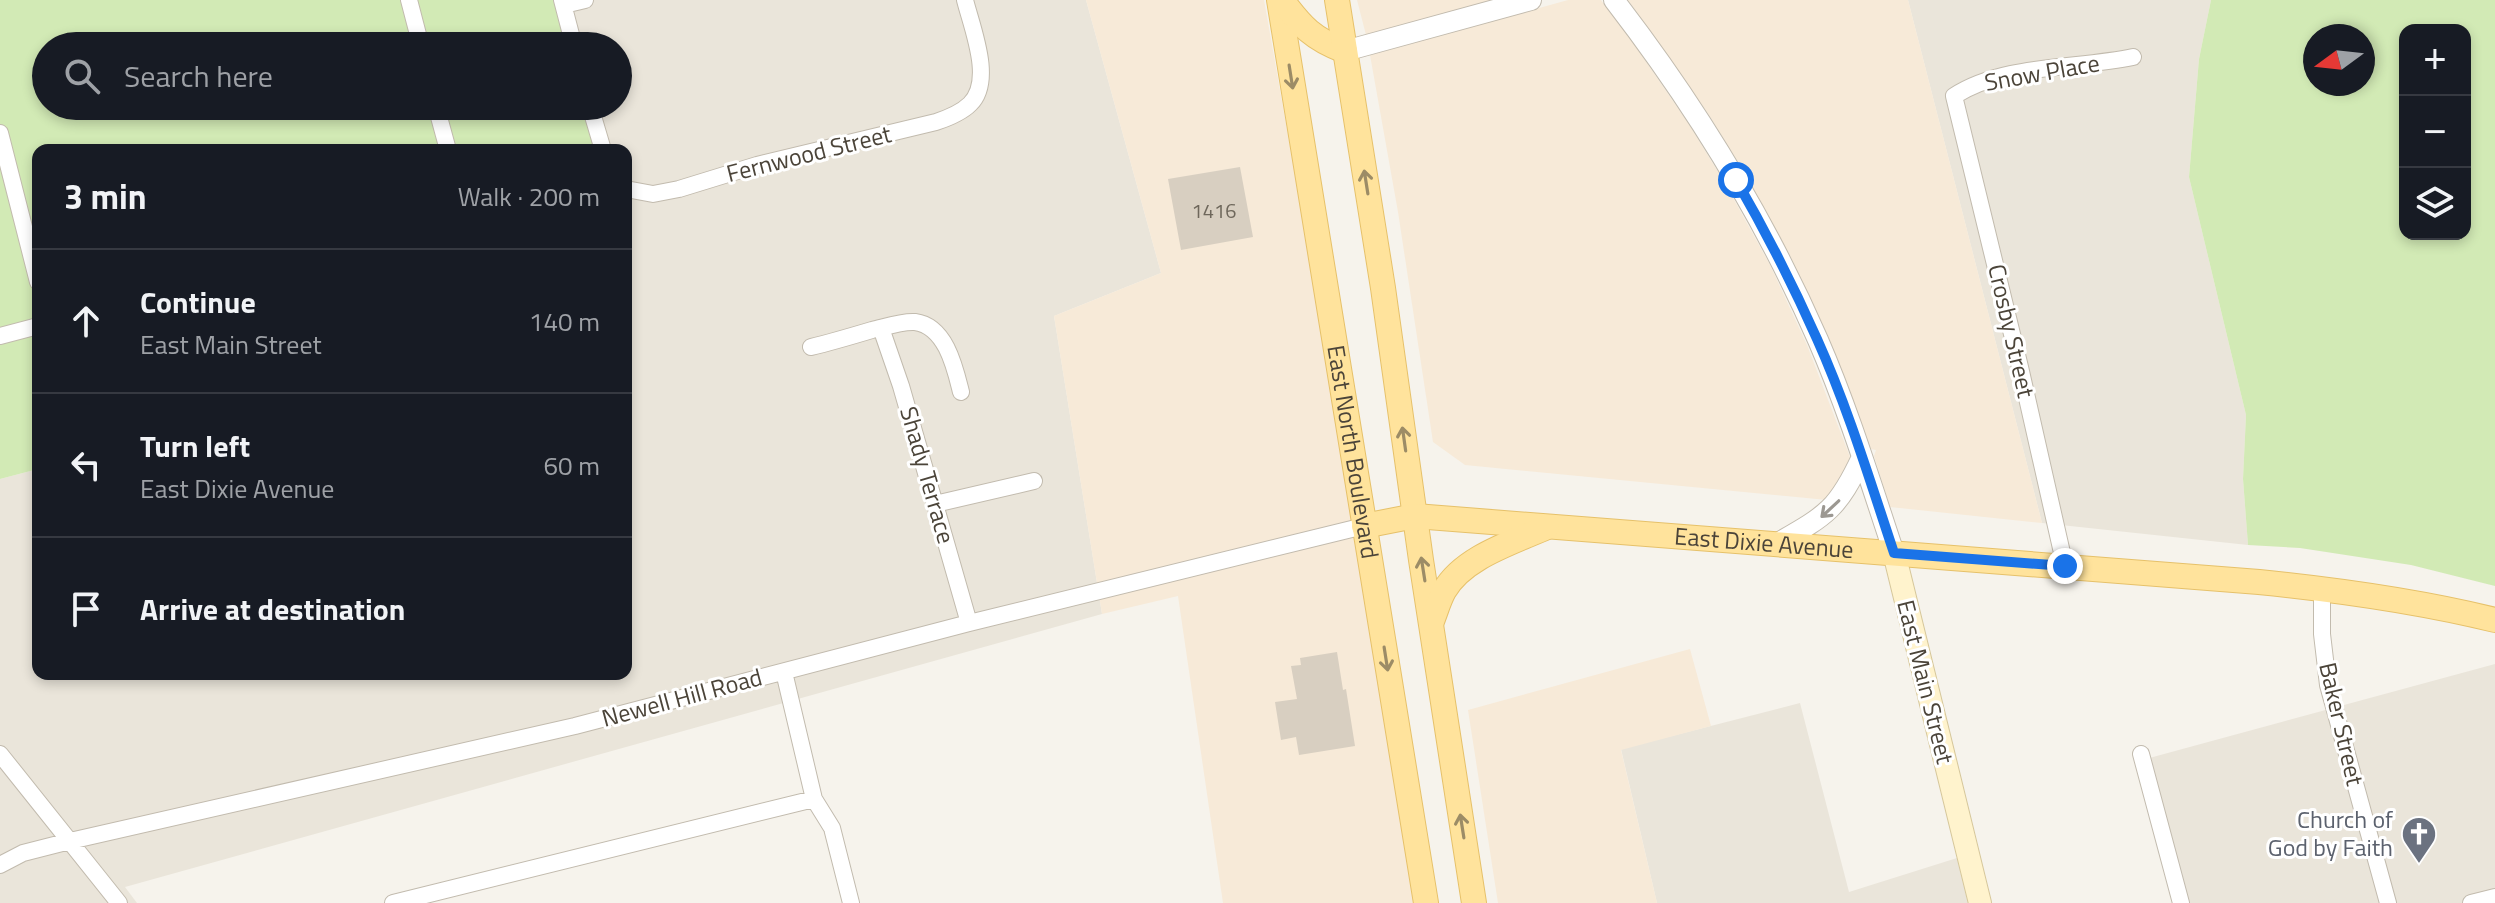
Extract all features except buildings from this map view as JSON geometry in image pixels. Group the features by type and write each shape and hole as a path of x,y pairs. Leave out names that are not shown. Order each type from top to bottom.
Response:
{"main road":[{"path":"1280,0 1302,27 1321,42 1345,51"},
{"name":"East North Boulevard","path":"1280,0 1426,903"},
{"path":"1337,0 1474,903"},
{"name":"East Dixie Avenue","path":"1364,526 1415,516 2065,566 2322,588 2495,620"},
{"path":"1431,623 1445,589 1463,570 1485,556 1549,526"},
{"name":"East Main Street","path":"1894,553 1980,903"}],"street":[{"path":"409,0 417,32"},
{"path":"570,32 563,3 585,0"},
{"name":"Fernwood Street","path":"632,190 653,194 679,189 757,165 936,122 963,110 977,95 982,79 965,0"},
{"path":"1345,51 1531,0"},
{"name":"East Main Street","path":"1614,0 1700,120 1757,217 1818,340 1894,553"},
{"name":"Snow Place","path":"1954,96 1970,85 2005,76 2133,57"},
{"name":"Crosby Street","path":"1954,96 2065,566"},
{"path":"440,120 446,144"},
{"path":"594,120 601,144"},
{"path":"0,133 32,258"},
{"path":"811,347 914,322 935,333 943,343 953,363 961,392"},
{"path":"0,336 32,328"},
{"name":"Shady Terrace","path":"881,328 901,386 969,623"},
{"path":"1778,543 1835,507 1848,488 1862,457"},
{"path":"935,504 1034,481"},
{"name":"Newell Hill Road","path":"0,865 23,853 70,841 562,729 969,623 1364,526"},
{"name":"Baker Street","path":"2322,588 2322,634 2328,685 2388,903"},
{"path":"784,672 814,799 832,828 851,903"},
{"path":"0,754 119,903"},
{"path":"2141,754 2181,903"},
{"path":"393,903 814,799"},
{"path":"2471,903 2495,897"}],"shaded area":[{"path":"558,0 1086,0 1161,273 1054,316 1102,614 125,887 137,903 0,903 0,479 32,471 32,680 632,680 632,144 592,144 586,120 632,120 632,32 566,32"},
{"path":"1086,0 1264,0 1415,903 1223,903 1178,596 1102,614 1054,316 1161,273"},
{"path":"1357,0 1494,0 1366,35"},
{"path":"1568,0 1601,0 1690,126 1770,265 1807,345 1850,457 1827,500 1465,465 1433,442 1398,212 1370,55"},
{"path":"1628,0 1908,0 2042,523 1890,507 1874,456 1876,450 1871,449 1828,336 1790,256 1709,115"},
{"path":"1908,0 2211,0 2199,59 2189,177 2246,415 2243,479 2248,545 2042,523"},
{"path":"1690,649 1711,726 1621,750 1657,903 1498,903 1468,710"},
{"path":"2495,664 2495,903 2176,903 2142,760"},
{"path":"1800,703 1849,892 1957,858 1968,903 1657,903 1621,749"}],"green space":[{"path":"0,0 558,0 566,32 32,32 32,120 586,120 592,144 32,144 32,471 0,479"},
{"path":"2211,0 2495,0 2495,586 2411,565 2300,548 2248,545 2243,479 2246,415 2189,177 2199,59"}],"place":[{"name":"Church of God by Faith","path":"2419,865"}],"route":[{"path":"1736,180 1780,260 1818,340 1894,553 2065,566"}]}
